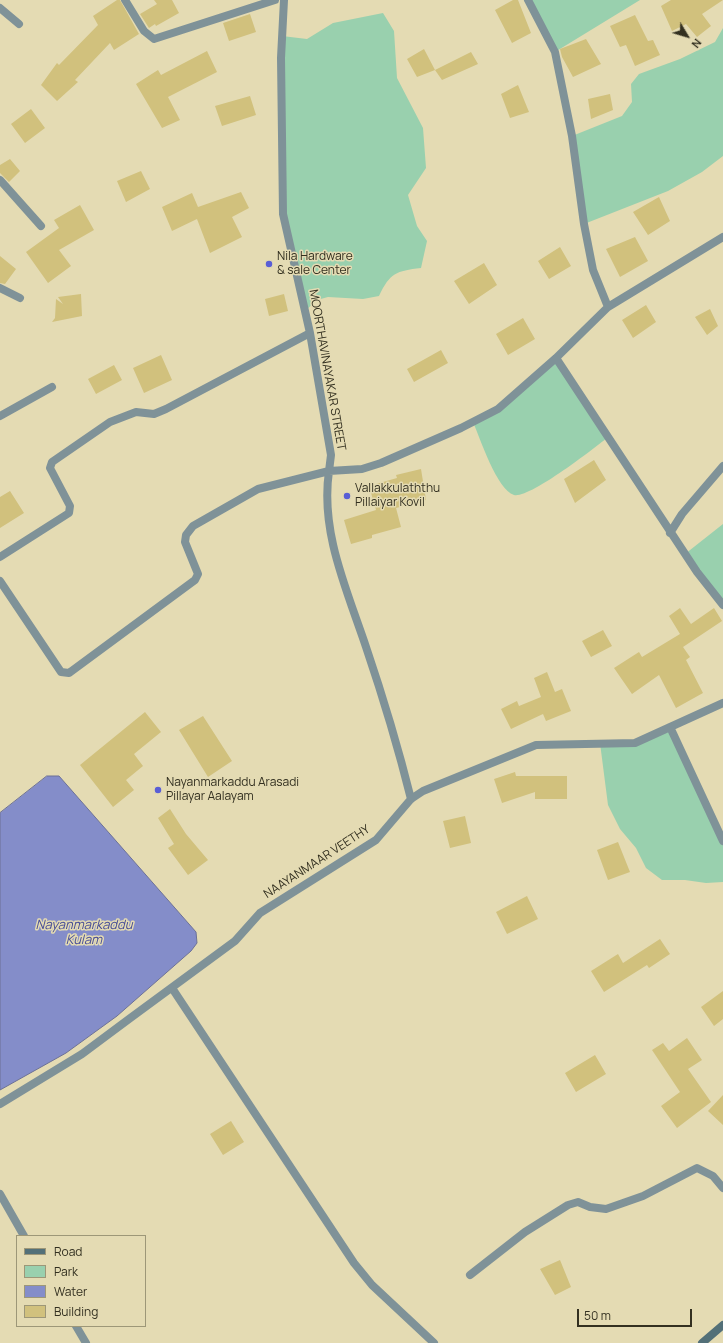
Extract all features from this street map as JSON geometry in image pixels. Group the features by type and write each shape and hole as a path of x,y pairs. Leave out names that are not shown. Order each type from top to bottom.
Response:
{"main road":[{"path":"702,1343 723,1325"}],"street":[{"path":"125,0 144,31 154,40 275,0"},
{"name":"MOORTHAVINAYAKAR STREET","path":"284,0 281,58 283,214 310,333 331,455 326,502 333,549 395,734 411,799"},
{"path":"528,0 555,52 572,136 584,224 593,270 608,307"},
{"path":"0,8 19,24"},
{"path":"0,180 41,226"},
{"path":"0,581 61,672 69,673 195,580 198,574 185,542 186,536 193,526 258,489 329,471 362,469 381,463 461,428 498,409 556,358 608,307 723,237"},
{"path":"0,288 20,298"},
{"path":"0,557 68,513 70,506 50,468 52,462 110,422 136,412 154,414 166,409 310,333"},
{"path":"556,358 670,533 697,572 723,605"},
{"path":"0,416 52,387"},
{"path":"670,533 682,514 723,466"},
{"name":"NAAYANMAAR VEETHY","path":"0,1104 82,1054 172,988 235,941 260,913 376,840 411,799 423,791 536,744 635,743 723,703"},
{"path":"670,727 723,841"},
{"path":"172,988 354,1263 372,1285 434,1343"},
{"path":"470,1275 525,1232 568,1205 578,1202 590,1207 606,1209 643,1196 697,1168 713,1176 723,1188"},
{"path":"0,1194 23,1235"},
{"path":"77,1327 86,1343"}],"green space":[{"path":"531,0 640,0 555,52"},
{"path":"383,13 394,31 397,78 423,128 426,168 408,195 417,226 427,241 421,268 405,270 395,274 387,282 379,296 363,299 328,297 317,300 305,311 283,214 282,36 307,39 333,23"},
{"path":"723,28 723,156 702,172 668,191 584,224 572,136 622,116 632,102 631,84 639,74 680,59 715,42"},
{"path":"556,358 607,438 546,482 522,494 514,495 501,484 495,474 473,422 498,409"},
{"path":"723,524 723,601 685,554"},
{"path":"670,727 723,841 723,882 706,883 685,880 662,880 646,868 636,848 620,829 608,805 600,743 635,743"}],"water":[{"name":"Nayanmarkaddu Kulam","path":"47,776 59,776 196,932 197,943 191,951 117,1016 66,1053 0,1090 0,813"}],"building":[{"path":"117,0 120,0 139,34 114,50 110,43 75,80 78,82 57,101 41,85 57,63 59,65 98,25 93,16"},
{"path":"154,0 172,0 179,13 156,26 155,24 149,28 140,14 157,4"},
{"path":"513,0 518,0 531,33 512,43 495,10"},
{"path":"671,0 723,0 702,14 711,26 697,37 686,24 672,31 661,6"},
{"path":"250,14 256,32 229,41 223,23"},
{"path":"635,15 648,41 653,40 660,55 635,66 626,45 620,47 610,26"},
{"path":"586,39 601,64 573,77 562,57 560,49"},
{"path":"424,49 435,70 417,77 407,59"},
{"path":"207,51 217,72 168,97 180,120 162,128 136,84 158,70 161,75"},
{"path":"471,52 478,64 442,80 435,70"},
{"path":"518,85 529,112 510,118 501,94"},
{"path":"610,94 613,110 591,119 588,99"},
{"path":"250,96 256,115 222,126 215,106"},
{"path":"31,109 45,128 25,143 11,124"},
{"path":"10,159 20,171 9,182 0,173 0,165"},
{"path":"141,171 150,189 126,202 117,181"},
{"path":"241,192 249,208 232,217 242,237 210,253 197,219 172,231 162,207 192,193 198,207"},
{"path":"659,197 670,221 648,235 633,212"},
{"path":"80,205 94,230 59,250 71,266 48,283 26,252 59,228 54,220"},
{"path":"635,237 648,261 620,277 606,249"},
{"path":"560,247 571,266 549,279 538,261"},
{"path":"0,256 16,269 5,284 0,283"},
{"path":"484,263 497,285 469,304 454,281"},
{"path":"81,294 82,316 52,322 55,318 56,299 63,304 58,297"},
{"path":"284,294 288,311 269,316 265,299"},
{"path":"646,305 656,322 633,338 622,320"},
{"path":"710,309 718,326 707,335 695,317"},
{"path":"523,318 535,339 508,355 496,334"},
{"path":"441,350 448,363 414,382 407,369"},
{"path":"161,355 172,380 144,393 133,368"},
{"path":"114,365 122,380 96,394 88,379"},
{"path":"594,460 606,480 575,503 564,479"},
{"path":"421,469 426,500 396,508 401,527 372,535 372,538 351,544 344,520 376,510 369,486 397,478 396,475"},
{"path":"10,491 24,513 0,528 0,497"},
{"path":"680,608 691,624 714,608 722,621 683,647 690,657 686,660 703,693 676,708 659,675 632,694 614,668 639,652 642,657 680,634 669,616"},
{"path":"603,630 612,646 591,657 582,641"},
{"path":"547,672 555,692 562,689 571,711 546,721 543,714 511,729 501,709 517,701 519,706 541,697 534,678"},
{"path":"145,712 161,732 134,754 143,766 126,780 134,790 113,807 80,765"},
{"path":"203,716 232,761 208,777 179,730"},
{"path":"515,772 516,776 567,776 567,799 535,799 535,792 502,803 494,779"},
{"path":"170,809 186,834 208,860 188,875 168,848 174,844 158,818"},
{"path":"465,816 471,843 450,848 443,821"},
{"path":"618,842 630,872 608,880 597,850"},
{"path":"527,896 538,919 507,934 496,912"},
{"path":"660,939 670,954 649,968 647,965 604,992 591,971 618,954 623,963"},
{"path":"723,991 723,1019 714,1026 701,1007"},
{"path":"687,1038 702,1060 688,1069 711,1102 677,1128 661,1106 680,1092 652,1050 663,1043 669,1051"},
{"path":"595,1055 606,1074 576,1092 565,1073"},
{"path":"723,1095 723,1125 708,1111"},
{"path":"231,1121 244,1142 223,1155 210,1134"},
{"path":"560,1260 571,1287 555,1295 540,1269"}],"place":[{"name":"Nila Hardware & sale Center","path":"269,264"},
{"name":"Vallakkulaththu Pillaiyar Kovil","path":"347,496"},
{"name":"Nayanmarkaddu Arasadi Pillayar Aalayam","path":"158,790"}]}
